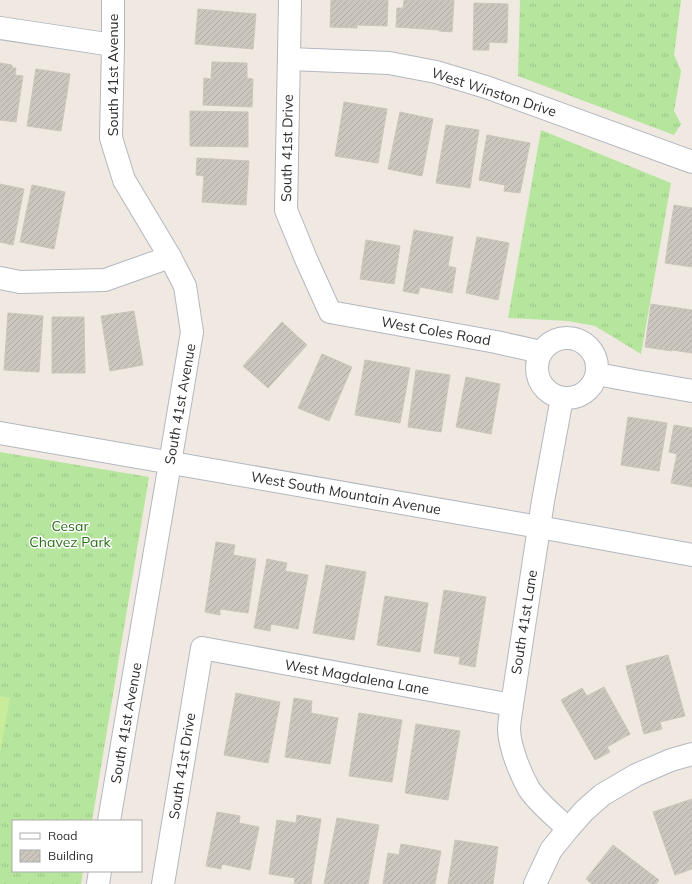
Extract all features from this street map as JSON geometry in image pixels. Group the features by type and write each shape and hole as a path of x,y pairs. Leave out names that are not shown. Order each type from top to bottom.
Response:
{"street":[{"name":"South 41st Avenue","path":"109,820 192,332 185,286 170,257 124,180 110,138 113,0"},
{"name":"South 41st Drive","path":"290,0 286,210 330,312"},
{"path":"0,28 113,45"},
{"name":"West Winston Drive","path":"289,59 389,64 436,72 486,87 692,162"},
{"path":"0,278 20,282 105,280 170,257"},
{"name":"West Coles Road","path":"330,312 496,342 541,352"},
{"path":"564,337 573,338 582,341 590,347 598,364 597,374 594,382 588,390 580,396 562,398 552,395 539,381 536,371 537,361 541,352 547,345 564,337"},
{"path":"597,374 692,391"},
{"name":"South 41st Lane","path":"562,398 544,494 509,730 514,754 530,789 540,802 568,829"},
{"name":"West South Mountain Avenue","path":"0,433 692,555"},
{"name":"South 41st Drive","path":"162,884 202,648"},
{"name":"West Magdalena Lane","path":"202,648 512,705"},
{"path":"535,884 551,850 568,829 602,795 636,775 671,760 692,754"},
{"path":"98,884 100,872"}],"green space":[{"path":"520,0 681,0 674,55 681,71 674,111 681,124 674,135 518,76"},
{"path":"541,130 671,183 641,354 595,326 568,321 508,318"},
{"name":"Cesar Chavez Park","path":"0,452 149,477 92,820 12,820 12,872 83,872 81,884 0,884"},
{"path":"0,696 10,698 0,753"}],"building":[{"path":"331,0 388,0 387,26 357,25 357,28 330,27"},
{"path":"404,0 454,0 452,32 396,27 397,8 403,8"},
{"path":"474,3 508,4 507,43 489,42 489,50 473,50"},
{"path":"198,9 256,14 253,49 195,44"},
{"path":"212,62 247,63 247,78 253,79 252,107 203,105 204,78 211,79"},
{"path":"0,63 12,65 12,68 16,68 15,75 23,76 16,122 0,120"},
{"path":"36,69 70,74 61,131 27,126"},
{"path":"344,102 387,109 378,163 335,156"},
{"path":"190,111 248,112 248,147 190,146"},
{"path":"400,112 433,119 422,176 388,169"},
{"path":"446,125 479,130 470,188 436,183"},
{"path":"487,135 530,143 520,193 504,191 505,185 479,180"},
{"path":"197,158 249,161 246,205 202,202 204,176 196,175"},
{"path":"0,184 24,189 13,245 0,242"},
{"path":"32,185 65,192 54,249 20,242"},
{"path":"674,205 692,208 692,267 665,263"},
{"path":"414,230 453,237 448,266 456,268 452,293 420,287 418,294 403,291"},
{"path":"477,237 509,243 498,300 466,293"},
{"path":"366,240 400,246 394,284 360,279"},
{"path":"651,304 692,310 692,353 645,347"},
{"path":"134,311 143,365 110,371 101,316"},
{"path":"8,313 43,316 39,372 4,370"},
{"path":"52,317 84,317 85,373 52,373"},
{"path":"282,322 307,345 268,388 243,366"},
{"path":"322,354 352,367 329,421 298,408"},
{"path":"365,360 410,368 400,423 355,415"},
{"path":"416,370 450,375 441,432 408,427"},
{"path":"466,377 500,384 491,434 456,427"},
{"path":"628,417 667,423 659,471 621,465"},
{"path":"674,425 692,428 692,487 671,483 677,454 669,452"},
{"path":"216,542 235,545 233,555 256,559 248,613 220,609 220,615 205,612"},
{"path":"267,559 287,563 285,571 308,575 298,629 271,624 270,631 254,628"},
{"path":"326,565 366,572 354,640 313,633"},
{"path":"444,590 486,597 475,667 459,664 460,657 434,653"},
{"path":"385,596 428,603 420,652 377,645"},
{"path":"668,655 685,716 660,722 662,729 644,734 626,666"},
{"path":"604,687 630,734 607,747 610,752 595,760 561,700 582,688 587,696"},
{"path":"236,693 280,702 268,763 224,755"},
{"path":"294,698 312,701 311,713 338,718 330,764 285,757"},
{"path":"359,713 402,720 392,782 349,776"},
{"path":"416,724 460,731 448,800 405,793"},
{"path":"692,799 692,869 675,875 653,812"},
{"path":"217,812 240,816 239,823 259,827 250,870 222,864 221,869 206,866"},
{"path":"297,815 321,819 311,884 294,884 295,878 269,874 277,820 296,823"},
{"path":"337,818 379,825 368,884 324,884"},
{"path":"455,840 498,847 493,884 448,884"},
{"path":"401,844 441,851 435,884 383,884 388,853 399,855"},
{"path":"613,845 659,880 656,884 592,884 586,879"}]}
